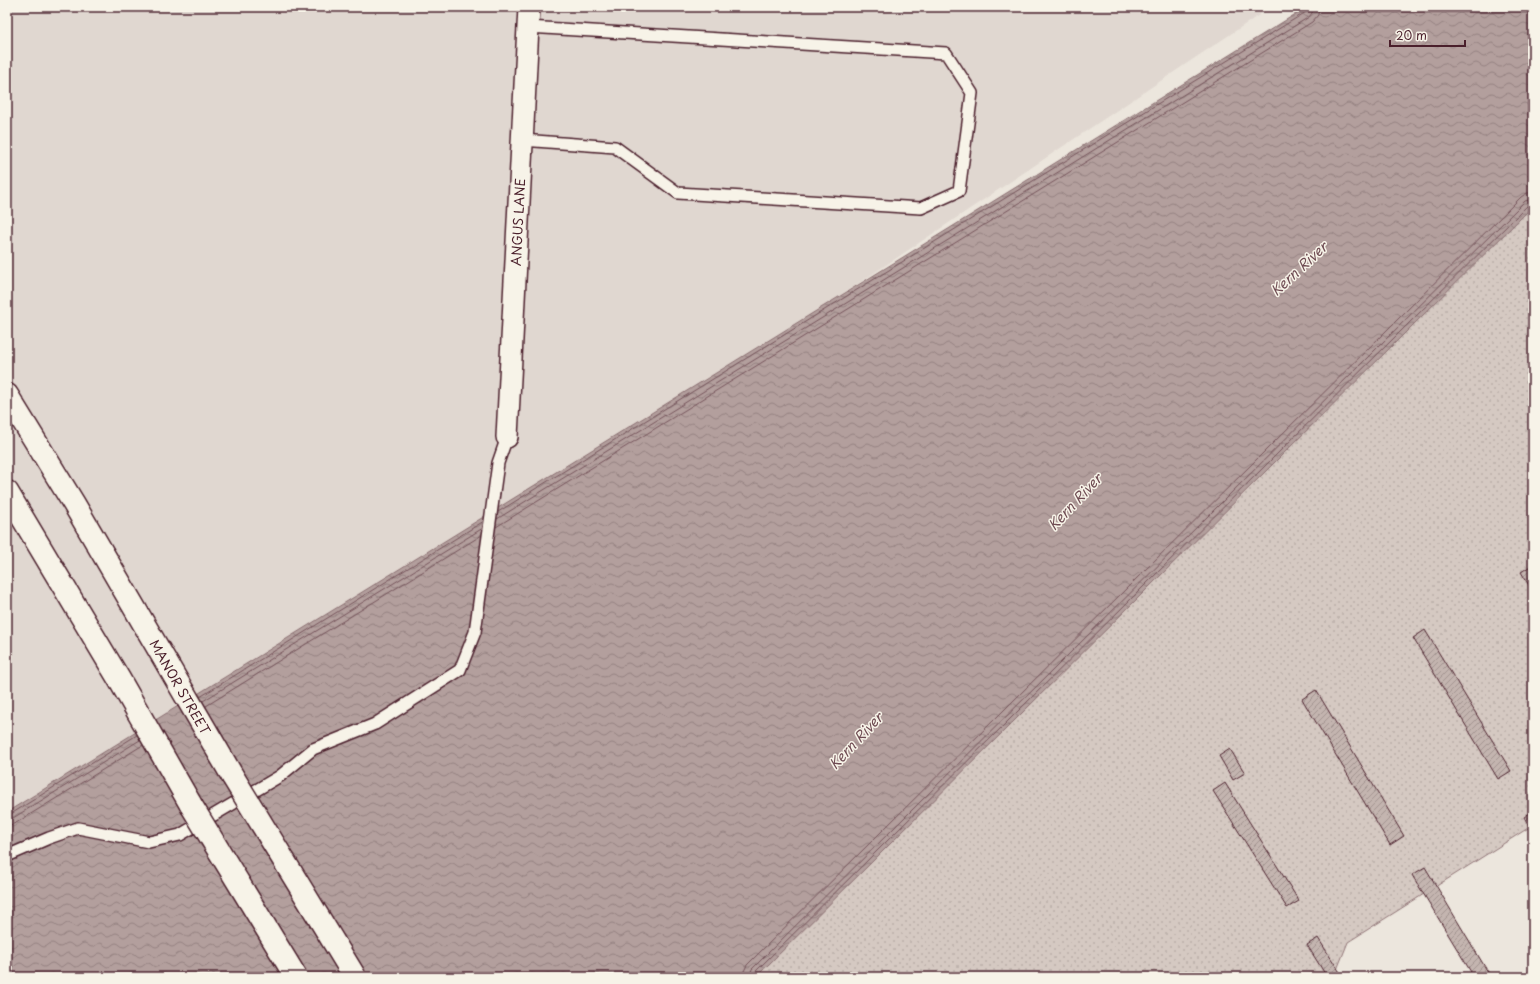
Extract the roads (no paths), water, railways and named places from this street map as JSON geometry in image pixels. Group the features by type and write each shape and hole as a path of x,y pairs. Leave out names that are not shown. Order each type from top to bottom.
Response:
{"main road":[{"name":"MANOR STREET","path":"7,395 74,504 233,777 355,977"},
{"path":"7,492 119,679 191,805 296,977"},
{"path":"7,520 119,679"}],"street":[{"name":"ANGUS LANE","path":"507,437 528,17"}],"lane":[{"path":"522,140 615,147 678,193 921,208 959,192 972,93 946,53 528,17"},
{"path":"7,856 49,838 78,828 149,842 180,835 280,776 313,749 375,724 460,670 475,632 498,463 507,437"}],"water":[{"name":"Kern River","path":"1307,7 1533,7 1533,206 756,977 7,977 7,812"}]}
